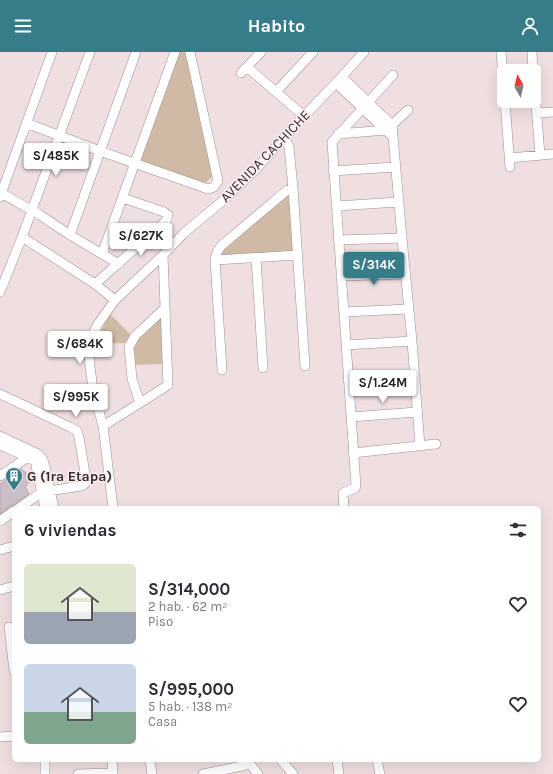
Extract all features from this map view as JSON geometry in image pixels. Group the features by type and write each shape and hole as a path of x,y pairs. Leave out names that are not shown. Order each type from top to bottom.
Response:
{"street":[{"path":"52,52 1,195 32,210 70,235 119,264"},
{"path":"0,292 60,136 90,52"},
{"path":"70,235 136,52"},
{"path":"102,254 175,52"},
{"path":"26,123 208,189 214,186 218,181 190,52"},
{"path":"261,52 244,70 276,92 304,116"},
{"path":"276,92 313,52"},
{"name":"AVENIDA CACHICHE","path":"113,506 103,426 93,389 89,353 90,343 98,324 115,300 184,232 225,199 251,174 364,52"},
{"path":"501,52 502,64"},
{"path":"532,52 533,64"},
{"path":"344,506 343,493 355,488 356,486 332,142 393,75"},
{"path":"339,80 389,128 393,137 420,446"},
{"path":"506,108 510,162 540,155 553,154"},
{"path":"536,108 540,155"},
{"path":"338,134 389,128 408,110"},
{"path":"536,113 553,112"},
{"path":"285,138 289,147 293,188 305,366"},
{"path":"333,171 395,167"},
{"path":"222,370 215,260 217,252 221,246 286,191 293,188"},
{"path":"96,284 166,221 168,216 164,212 123,198"},
{"path":"336,206 399,202"},
{"path":"22,237 96,284 115,300"},
{"path":"338,240 402,238"},
{"path":"103,426 168,384 162,255"},
{"path":"215,260 298,255"},
{"path":"256,258 264,368"},
{"path":"341,276 406,274"},
{"path":"140,403 132,379 129,347 135,336 164,309"},
{"path":"344,312 409,310"},
{"path":"346,345 412,341"},
{"path":"348,380 415,377"},
{"path":"0,394 74,429 78,434 85,472 85,485 46,491 22,506"},
{"path":"350,417 417,412"},
{"path":"0,436 29,454 34,461 53,506"},
{"path":"0,444 29,454"},
{"path":"353,453 436,444"},
{"path":"0,476 29,454"},
{"path":"45,506 46,491"},
{"path":"0,521 12,512"},
{"path":"0,550 12,547"},
{"path":"0,590 12,587"},
{"path":"8,627 12,657"},
{"path":"0,737 12,736"},
{"path":"44,762 45,774"},
{"path":"78,774 113,774 112,762"},
{"path":"150,762 152,774"},
{"path":"203,774 242,766 248,762 258,774"},
{"path":"283,762 293,774"},
{"path":"337,762 339,774"},
{"path":"377,762 380,774"}],"shaded area":[{"path":"177,52 188,52 213,175 205,184 138,160"},
{"path":"287,193 291,193 295,252 221,258 220,253"},
{"path":"110,314 131,335 125,343 94,344 96,340"},
{"path":"160,318 163,364 133,365 132,346"}],"building":[{"name":"G (1ra Etapa)","path":"21,469 25,472 30,481 25,487 29,494 0,514 0,484"}],"place":[{"name":"G (1ra Etapa)","path":"14,491"}]}
